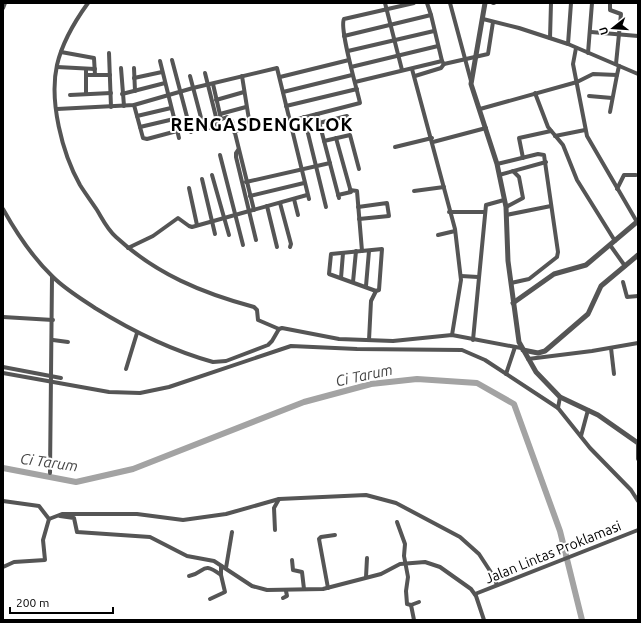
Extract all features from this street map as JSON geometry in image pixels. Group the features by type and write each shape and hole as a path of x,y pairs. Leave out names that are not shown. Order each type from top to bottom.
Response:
{"street":[{"path":"3,8 6,3"},
{"path":"88,3 74,24 56,67 56,109 66,150 80,185 107,228 128,248 149,263 190,286 255,308 258,320 279,329 286,328 331,338 398,341 452,335 520,348 538,353 546,351 588,314 601,286 638,255"},
{"path":"385,3 388,9 390,25 402,70"},
{"path":"290,121 360,103 357,88 352,75 344,36 342,22 344,19 412,3"},
{"path":"415,76 441,68 443,63 427,3"},
{"path":"450,3 471,84 497,164 506,207 511,283 517,336 520,348 542,380 560,397 588,410 615,426 638,443 638,459"},
{"path":"471,84 485,3"},
{"path":"550,38 551,3"},
{"path":"568,44 571,3"},
{"path":"588,53 592,3"},
{"path":"610,3 610,10 620,13 617,75 610,112"},
{"path":"344,36 431,15"},
{"path":"483,19 568,44 638,74"},
{"path":"355,82 402,70 489,53 493,22"},
{"path":"348,51 434,31"},
{"path":"590,32 638,36"},
{"path":"351,67 438,46"},
{"path":"513,303 554,274 583,268 637,222 592,147 585,130 573,61 576,48"},
{"path":"61,52 94,58 95,75"},
{"path":"109,53 111,107"},
{"path":"172,60 191,132"},
{"path":"280,77 349,60"},
{"path":"160,61 167,95 179,138"},
{"path":"56,67 86,70 95,69"},
{"path":"121,68 124,106"},
{"path":"134,68 135,91"},
{"path":"56,109 134,105 193,88 278,68 308,197 280,202 236,216 197,225 189,226 178,218 153,236 128,248"},
{"path":"412,69 455,231 461,276 452,335"},
{"path":"86,70 86,94"},
{"path":"134,78 162,72"},
{"path":"204,73 219,118"},
{"path":"480,109 577,82 593,74 617,75"},
{"path":"86,76 110,75"},
{"path":"283,92 352,75"},
{"path":"190,76 203,127 206,129 216,126 219,118 213,84"},
{"path":"234,132 250,126 242,76"},
{"path":"122,94 165,84"},
{"path":"286,106 357,88"},
{"path":"216,100 244,92"},
{"path":"70,95 111,93"},
{"path":"535,93 551,131 564,145 577,180 625,266"},
{"path":"589,96 612,98"},
{"path":"134,105 145,139 177,131"},
{"path":"219,118 246,107"},
{"path":"137,116 171,108"},
{"path":"317,114 338,196 350,192 350,190 357,191 362,251"},
{"path":"319,123 348,116"},
{"path":"304,117 326,207"},
{"path":"219,118 230,118 254,210"},
{"path":"140,127 174,119"},
{"path":"395,147 486,128"},
{"path":"555,136 585,130"},
{"path":"523,158 519,138 551,131"},
{"path":"324,141 350,135 359,169"},
{"path":"336,138 350,190"},
{"path":"238,150 236,157 256,240"},
{"path":"497,164 541,153 544,156 558,256 529,280 511,283"},
{"path":"220,155 243,245"},
{"path":"499,174 546,162"},
{"path":"246,182 330,163"},
{"path":"506,207 523,198 519,178 512,171"},
{"path":"212,175 229,235"},
{"path":"617,189 624,175 636,175"},
{"path":"202,179 215,234"},
{"path":"250,196 304,183"},
{"path":"189,188 197,225"},
{"path":"414,191 444,188"},
{"path":"294,199 298,215"},
{"path":"473,340 485,212 487,203 504,200"},
{"path":"280,202 290,247"},
{"path":"358,207 387,203 389,216 359,220"},
{"path":"267,206 277,246"},
{"path":"506,215 551,206"},
{"path":"3,209 16,231 34,256 52,277 83,300 137,333 174,349 216,362 226,361 269,345 279,329"},
{"path":"449,212 485,212"},
{"path":"438,234 455,231"},
{"path":"369,340 371,301 376,291 379,290 382,249 331,254 329,274 366,286 376,291"},
{"path":"366,286 369,251"},
{"path":"353,282 356,252"},
{"path":"341,278 343,253"},
{"path":"461,276 478,277"},
{"path":"50,472 53,340 52,277"},
{"path":"623,282 627,297 638,296 638,302"},
{"path":"3,317 53,320"},
{"path":"126,369 137,333"},
{"path":"53,340 68,342"},
{"path":"528,359 638,343"},
{"path":"3,373 109,392 140,393 169,387 293,346 357,349 457,349 481,357 558,408 638,501"},
{"path":"506,374 520,348"},
{"path":"611,348 614,374"},
{"path":"3,367 61,378"},
{"path":"558,408 560,397"},
{"path":"581,436 588,410"},
{"path":"48,520 62,514 137,514 183,520 226,514 279,499 366,495 392,502 450,530 466,541 479,554 494,577 497,585"},
{"path":"275,530 274,510 279,499"},
{"path":"3,501 39,506 48,520 43,540 45,560 14,562 3,567"},
{"path":"56,516 74,518 77,532 150,537 183,555 214,561 256,588 286,591 328,588 381,574 393,566 422,561 433,564 471,589 476,595"},
{"path":"397,522 405,544 405,563 408,577 406,591 407,604 410,605 414,620"},
{"name":"Jalan Lintas Proklamasi","path":"484,620 476,595 497,585 638,530"},
{"path":"226,568 232,532"},
{"path":"328,588 319,539 321,537 335,535"},
{"path":"366,578 367,558"},
{"path":"292,560 293,570 302,572 304,589"},
{"path":"210,599 225,592 221,575 221,566"},
{"path":"189,576 196,575 202,568 206,567 221,575"},
{"path":"283,598 286,596 286,591"},
{"path":"410,605 419,602"}],"waterway":[{"name":"Ci Tarum","path":"3,468 76,482 133,469 304,402 371,384 417,379 477,383 514,404 560,531 582,620"}],"district":[{"name":"RENGASDENGKLOK","path":"262,124"}]}
